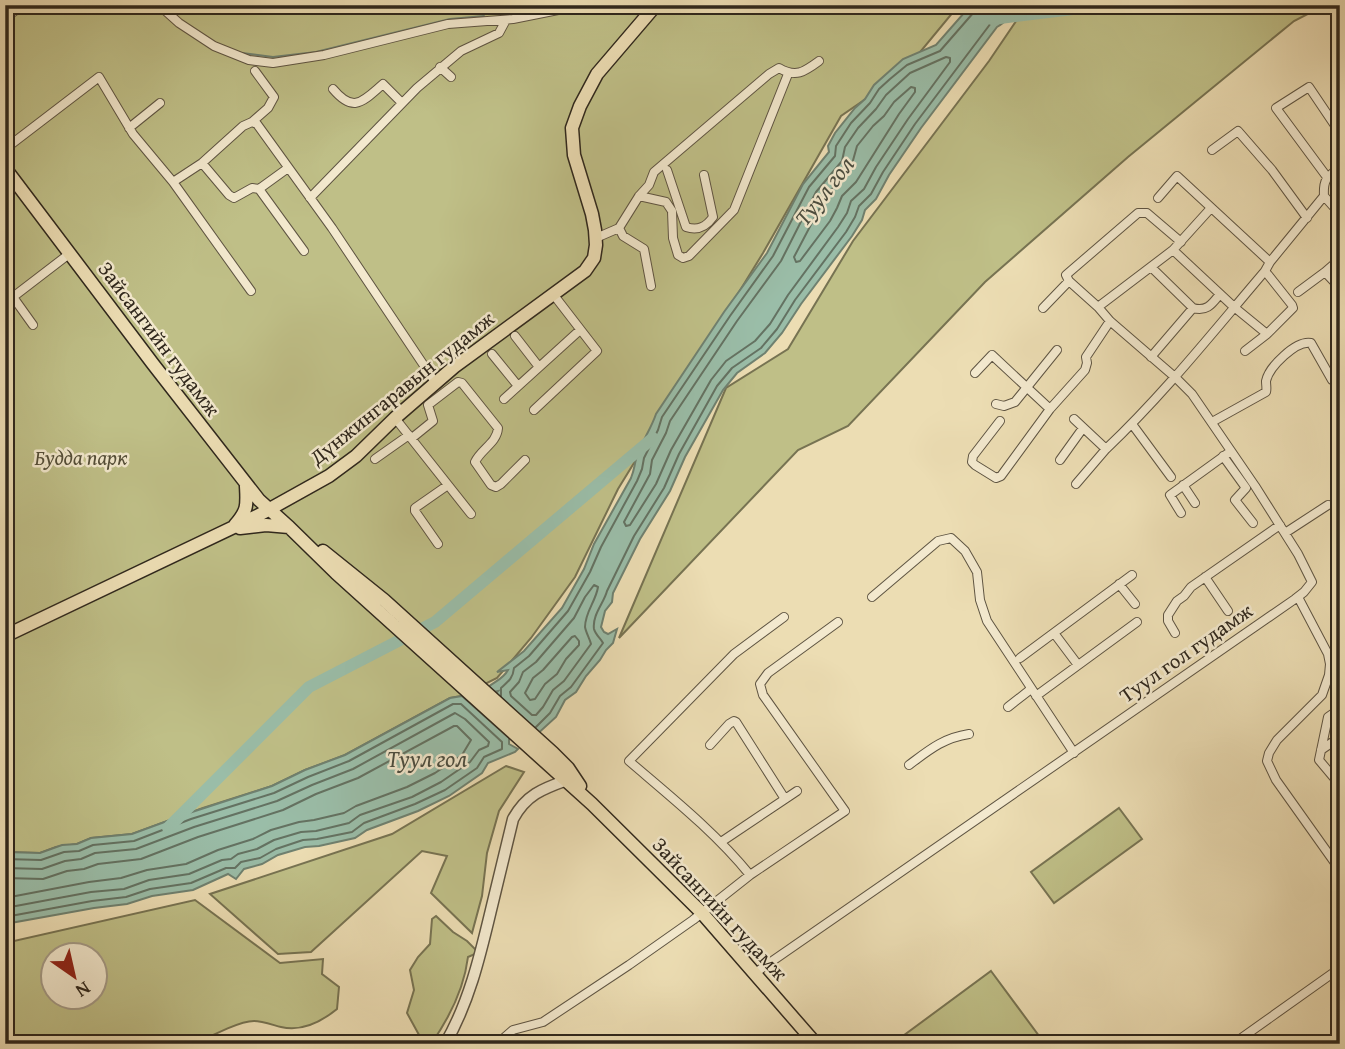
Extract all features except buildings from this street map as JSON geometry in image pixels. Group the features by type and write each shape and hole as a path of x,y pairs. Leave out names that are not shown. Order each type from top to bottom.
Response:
{"main road":[{"path":"596,238 592,215 573,155 572,128 597,74 656,5"},
{"name":"Зайсангийн гудамж","path":"5,168 246,486 335,573 379,604 550,758 567,780 702,913 816,1044"},
{"name":"Дүнжингаравын гудамж","path":"5,636 270,510 329,475 356,456 435,382 585,271 594,258 596,238"},
{"path":"232,528 246,511 246,486"},
{"path":"232,528 266,525 289,527"},
{"name":"Зайсангийн гудамж","path":"550,758 568,768 592,804"}],"street":[{"path":"8,13 23,5"},
{"path":"159,5 179,23 214,46 235,55 267,63 308,58 448,24 506,20 583,5"},
{"path":"310,198 440,67 469,46 497,35 506,20"},
{"path":"596,238 619,228 649,185 654,172 777,68 788,74 802,72 819,61"},
{"path":"440,67 452,77"},
{"path":"173,182 202,163 243,126 268,108 274,97 255,71"},
{"path":"639,196 666,202 672,211 673,238 678,255 683,258 689,256 734,210 788,74"},
{"path":"5,149 99,77 129,128 173,182 251,291"},
{"path":"333,89 343,100 355,103 363,102 383,84 402,103"},
{"path":"1327,177 1276,108 1309,87 1340,133"},
{"path":"129,128 160,103"},
{"path":"251,122 257,124 310,198 435,382"},
{"path":"1212,150 1238,131 1272,170 1307,218"},
{"path":"202,163 234,198 252,188 259,189 288,167"},
{"path":"1340,167 1327,177 1323,185 1324,197 1340,214"},
{"path":"667,170 686,227 693,229 703,227 713,217 704,175"},
{"path":"1158,198 1177,176 1270,262"},
{"path":"259,189 304,251"},
{"path":"1076,484 1106,449 1176,378 1324,197"},
{"path":"1098,307 1173,250 1211,208"},
{"path":"1181,242 1147,213 1138,213 1066,275 1110,321 1192,394 1212,422 1246,488 1235,500 1253,523"},
{"path":"619,228 623,236 644,249 651,286"},
{"path":"1173,250 1267,334"},
{"path":"33,325 9,300 69,254"},
{"path":"1298,292 1340,259"},
{"path":"1151,267 1193,308 1200,311 1209,307 1220,294"},
{"path":"1245,351 1293,308 1265,271"},
{"path":"1325,272 1340,288"},
{"path":"1043,308 1069,281"},
{"path":"534,410 597,351 553,294"},
{"path":"1151,357 1193,308"},
{"path":"1000,421 973,456 972,462 996,478 1001,476 1050,409 1085,370 1086,356 1110,321"},
{"path":"504,399 580,330"},
{"path":"514,336 538,367"},
{"path":"1212,422 1266,392 1266,380 1279,359 1302,343 1311,343 1332,380 1338,382 1340,379"},
{"path":"996,404 1004,406 1015,401 1056,350"},
{"path":"492,354 518,386"},
{"path":"975,373 992,355 1050,409"},
{"path":"375,459 433,421 428,405 458,382 462,383 498,428 495,439 475,462 491,485 496,487 501,484 525,460"},
{"path":"395,418 471,514"},
{"path":"1074,419 1106,449"},
{"path":"1132,424 1171,477"},
{"path":"1060,460 1083,428"},
{"path":"1181,513 1170,495 1227,453"},
{"path":"1227,453 1282,529 1312,582 1298,597 1328,654 1329,675 1322,695 1277,740 1267,761 1276,780 1340,870"},
{"path":"438,544 415,508 448,485"},
{"path":"1183,485 1195,503"},
{"path":"1175,633 1168,621 1168,615 1191,587 1282,529 1328,505"},
{"path":"872,597 938,541 951,538 954,540 971,558 978,572 980,600 987,621 1074,753"},
{"path":"1020,658 1132,575"},
{"path":"1205,577 1228,611"},
{"path":"1119,584 1135,604"},
{"name":"Туул гол гудамж","path":"755,973 1298,597"},
{"path":"750,875 721,842 629,761 734,654 784,617"},
{"path":"497,1044 513,1030 542,1022 629,965 750,875 845,811 763,695 760,684 768,673 838,622"},
{"path":"1008,707 1078,665 1138,622"},
{"path":"1054,633 1078,665"},
{"path":"1338,710 1328,717 1319,760 1340,786"},
{"path":"710,745 729,724 736,722 785,799"},
{"path":"909,765 942,741 968,734"},
{"path":"1321,750 1340,737"},
{"path":"445,1044 466,1000 480,956 513,819 529,797 567,780"},
{"path":"721,842 797,791"},
{"path":"1233,1044 1340,968"}],"green space":[{"name":"Будда парк","path":"5,5 959,5 902,74 841,116 763,253 618,489 575,577 531,638 497,678 461,696 450,698 345,755 272,786 132,834 91,838 40,853 5,852"},
{"path":"1027,5 1325,5 1294,21 1128,157 985,282 848,426 798,450 619,638 726,388 788,349 853,241 989,61"},
{"path":"506,766 524,772 499,811 487,853 482,896 472,933 431,893 447,856 422,851 311,952 278,954 210,894 392,834"},
{"path":"1119,808 1142,839 1054,903 1031,872"},
{"path":"195,900 280,963 323,959 322,974 339,987 337,1009 318,1022 304,1027 281,1027 257,1021 242,1023 213,1035 201,1044 5,1044 5,943"},
{"path":"436,916 476,950 475,954 468,957 460,991 444,1024 431,1044 424,1044 407,1013 414,990 410,970 430,944 432,919"},
{"path":"991,971 1045,1044 892,1044"}],"water":[{"name":"Туул гол","path":"971,5 1013,5 1008,18 997,27 921,128 876,199 865,210 852,236 782,333 765,353 737,373 723,390 685,457 670,491 640,539 613,593 612,602 605,611 601,627 608,634 617,629 613,643 576,692 565,700 556,717 533,738 490,699 498,691 494,692 488,687 508,670 497,672 524,651 562,608 631,478 639,451 656,414 767,253 803,184 829,152 828,146 835,133 874,85 903,59 936,45"},
{"name":"Туул гол","path":"462,696 509,738 509,744 518,749 488,763 482,773 449,796 367,830 355,838 278,855 262,864 244,869 236,879 228,874 193,890 5,924 5,852 40,853 91,838 132,834 272,786 345,755 450,698"}],"waterway":[{"name":"Туул гол","path":"992,19 1106,5"},
{"path":"242,53 273,57 316,52 450,19 484,16"},
{"name":"Туул гол","path":"168,828 309,687 435,622 653,438"}]}
